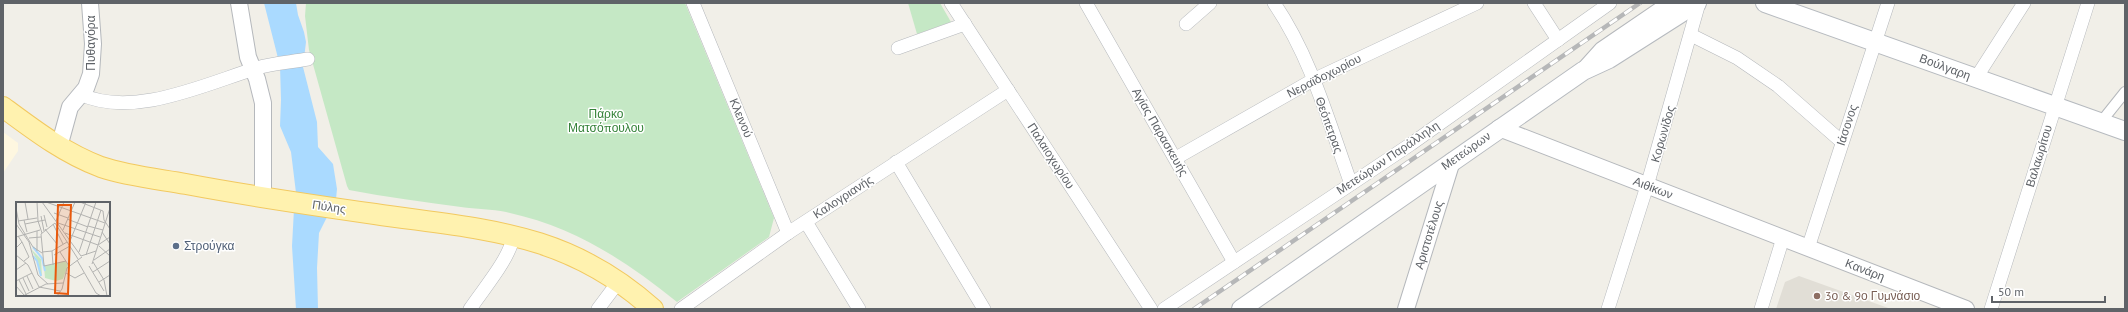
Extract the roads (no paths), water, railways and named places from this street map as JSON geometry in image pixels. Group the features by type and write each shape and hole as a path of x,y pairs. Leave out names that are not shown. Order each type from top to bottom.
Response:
{"main road":[{"name":"Μετεώρων","path":"1241,309 1583,71 1609,59 1698,3"},
{"name":"Βούλγαρη","path":"1765,3 2125,131"},
{"name":"Πύλης","path":"3,107 59,147 100,166 116,171 266,198 514,235 565,251 620,281 653,309"}],"street":[{"name":"Πυθαγόρα","path":"59,147 70,107 87,85 92,67 90,3"},
{"path":"238,3 248,57 256,68 263,103 266,198"},
{"name":"Κλεινού","path":"693,3 788,233"},
{"name":"Παλαιοχωρίου","path":"950,3 1151,309"},
{"name":"Αγίας Παρασκευής","path":"1086,3 1176,158 1234,262"},
{"path":"1186,24 1210,3"},
{"name":"Νεραϊδοχωρίου","path":"1176,158 1313,80 1477,3"},
{"path":"1534,3 1558,40"},
{"name":"Μετεώρων Παράλληλη","path":"1164,309 1411,144 1610,3"},
{"path":"1583,71 1602,50 1671,3"},
{"name":"Κορωνίδος","path":"1608,309 1647,186 1691,35 1698,3"},
{"name":"Ιάσονος","path":"1808,248 1888,3"},
{"path":"1976,78 2024,3"},
{"name":"Βαλαωρίτου","path":"1991,309 2088,3"},
{"name":"Θεόπετρας","path":"1280,5 1313,80 1351,184"},
{"path":"898,48 964,24"},
{"path":"1691,35 1737,58 1778,86 1842,142"},
{"path":"80,94 94,100 113,103 142,101 195,88 256,68 308,59"},
{"name":"Καλογριανής","path":"681,309 788,233 1008,90"},
{"path":"2101,122 2125,92"},
{"name":"Αιθίκων","path":"1499,128 1808,248"},
{"path":"896,162 984,309"},
{"name":"Αριστοτέλους","path":"1406,309 1452,162"},
{"path":"806,222 859,309"},
{"path":"470,309 504,259 513,243 514,235"},
{"path":"1760,309 1783,238"},
{"name":"Κανάρη","path":"1808,248 1966,309"},
{"path":"598,309 620,281"}],"water":[{"path":"264,3 296,3 306,42 303,67 317,122 318,147 333,164 337,189 336,199 319,233 317,268 318,309 296,309 292,246 294,209 297,201 291,152 280,126 280,66"}],"railway":[{"path":"1194,309 1640,3"}],"place":[{"name":"Στρούγκα","path":"176,246"},
{"name":"3ο & 9ο Γυμνάσιο","path":"1817,296"}],"park label":[{"name":"Πάρκο Ματσόπουλου","path":"606,121"}]}
